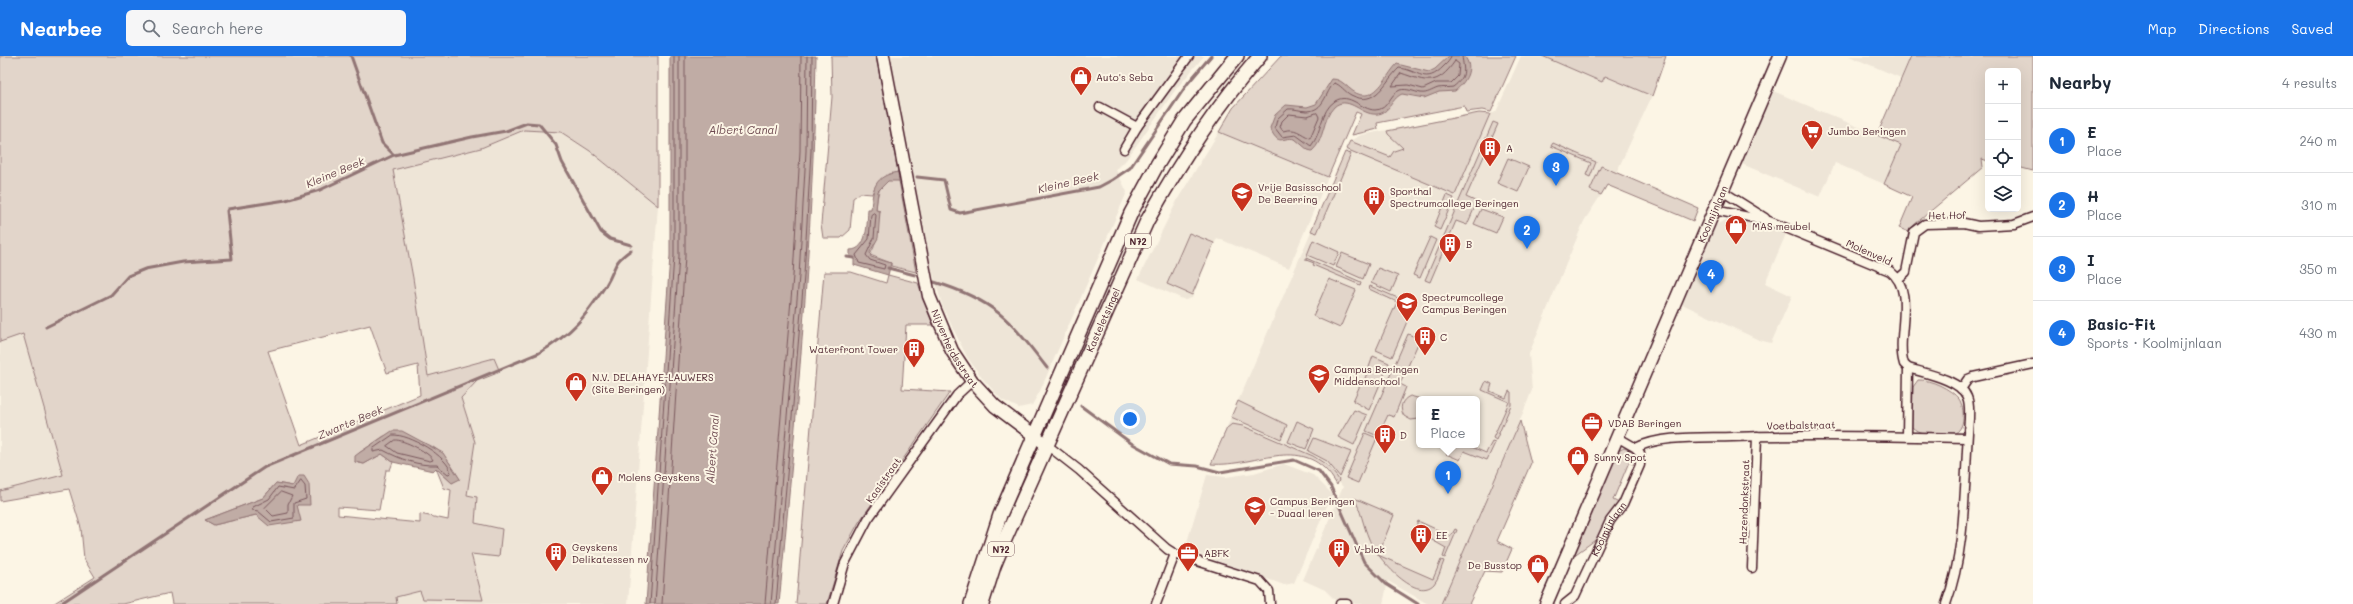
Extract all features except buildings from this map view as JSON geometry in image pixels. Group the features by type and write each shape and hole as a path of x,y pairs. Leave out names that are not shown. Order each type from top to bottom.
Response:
{"main road":[{"name":"Kasteletsingel","path":"971,604 1000,515 1110,258 1157,165 1184,121 1237,56"},
{"name":"Kasteletsingel","path":"982,604 994,566 1151,214 1200,132 1232,89 1260,56"}],"street":[{"name":"Nijverheidsstraat","path":"883,56 929,296 952,351 972,381 995,406 1047,445 1175,554"},
{"path":"1124,149 1137,128 1189,56"},
{"name":"Koolmijnlaan","path":"1546,604 1780,56"},
{"path":"1100,107 1137,128"},
{"path":"1722,191 1769,221"},
{"path":"1714,210 1769,221"},
{"name":"Het Hof","path":"1898,280 1906,272 1914,232 1925,224 1964,223 1978,226 2014,224 2033,217"},
{"name":"Molenveld","path":"1769,221 1881,267 1898,280"},
{"path":"1898,280 1903,294 1903,360 1908,368 1907,436"},
{"path":"1961,389 1968,379 1973,377 2033,364"},
{"path":"1908,368 1956,384 1961,389 1969,404 1959,548 1955,575 1946,604"},
{"name":"Kaaistraat","path":"833,604 846,563 868,520 957,395 972,381"},
{"name":"Voetbalstraat","path":"1636,448 1659,441 1757,436 1832,434 1967,438"},
{"name":"Hazendonkstraat","path":"1752,568 1757,436"},
{"path":"1617,437 1636,448"},
{"name":"Koolmijnlaan","path":"1565,604 1575,596 1610,521 1623,504 1640,465 1640,453 1636,448"},
{"path":"1156,604 1175,554 1260,581 1270,591 1270,604"},
{"path":"1340,604 1347,604"}],"shaded area":[{"path":"0,56 658,56 658,206 590,151 561,132 524,130 481,148 393,170 413,278 428,376 494,358 500,372 477,381 461,398 475,442 467,495 477,497 475,523 502,529 499,557 471,554 483,600 423,599 420,591 396,597 397,604 172,604 170,593 123,604 53,604 95,577 84,559 81,528 69,489 0,501 0,491 63,475 23,334 0,342","holes":["370,325 387,373 418,365 420,395 301,445 268,351","384,436 420,441 437,449 451,465 459,478 452,483 436,468 444,488 451,490 448,520 420,514 420,523 338,515 338,507 379,510 386,470 390,470 393,462 382,454 364,464 355,462 359,453","276,483 293,486 300,521 265,521 256,515 214,525 205,520 263,498"]},
{"path":"831,56 876,56 898,172 889,175 878,182 872,194 860,193 853,198 850,230 841,238 823,238 821,224 832,97"},
{"path":"889,56 1204,56 1176,89 1126,160 1116,170 1127,192 1040,391 1032,405 1019,408 1002,400 982,378 967,357 943,308 929,259"},
{"path":"1281,56 1516,56 1491,112 1482,110 1466,112 1464,106 1377,123 1378,129 1352,135 1361,114 1356,112 1328,177 1219,132 1233,108"},
{"name":"Spectrumcollege Campus Beringen","path":"1521,56 1542,56 1602,82 1605,76 1652,96 1618,169 1584,221 1553,295 1529,354 1532,390 1441,604 1428,604 1388,581 1383,604 1355,604 1346,599 1336,601 1325,590 1303,580 1343,487 1335,477 1325,467 1313,460 1289,454 1238,464 1211,464 1350,141 1361,135 1479,113 1490,114 1496,112"},
{"path":"1542,56 1666,56 1652,96 1605,76 1602,82"},
{"path":"1849,56 1911,56 1901,78"},
{"path":"1911,56 2033,56 2033,171 2021,168 2021,68 1985,68 1985,160 1982,159 1983,167 1914,225 1909,232 1899,228 1912,197 1884,184 1901,145 1877,135"},
{"path":"1773,91 1901,145 1884,184 1835,163 1820,197 1742,164"},
{"path":"1479,113 1490,114 1455,195 1346,149 1350,141 1390,157 1394,151 1403,148 1388,134 1387,131"},
{"path":"1493,122 1498,124 1466,197 1477,202 1467,225 1456,221 1430,282 1425,280"},
{"path":"524,130 561,132 590,151 658,206 628,604 397,604 396,597 421,591 502,529 475,523 477,497 467,495 475,442 461,398 477,381 494,358 428,377 413,278 393,170 481,148"},
{"name":"Vrije Basisschool De Beerring","path":"1219,132 1328,177 1289,268 1217,238 1192,298 1185,300 1138,279 1179,197"},
{"path":"1553,143 1596,162 1590,177 1586,175 1591,163 1551,146"},
{"path":"1345,152 1351,154 1317,233 1311,231"},
{"path":"1508,158 1529,167 1518,192 1497,183"},
{"path":"1601,166 1698,208 1693,221 1607,185 1601,195 1590,190"},
{"path":"894,179 899,181 916,272 891,266 891,263 870,255 874,247 880,211 876,210 879,190 889,180"},
{"path":"1447,195 1454,198 1440,230 1434,227"},
{"path":"1481,209 1503,217 1496,233 1474,224"},
{"path":"1728,218 1739,219 1786,234 1765,283 1792,296 1771,343 1759,340 1682,304 1716,225"},
{"path":"1189,233 1214,243 1192,295 1167,284"},
{"path":"1430,237 1436,240 1420,278 1413,275"},
{"path":"1313,240 1339,252 1333,266 1307,255"},
{"path":"1342,253 1369,264 1363,279 1336,267"},
{"path":"1306,258 1361,282 1360,285 1313,265 1314,263 1306,260"},
{"path":"1378,268 1398,276 1391,292 1371,283"},
{"path":"824,272 851,272 886,283 888,275 918,283 933,325 906,325 902,389 950,392 859,522 843,551 827,604 796,604"},
{"path":"1329,279 1356,290 1340,328 1313,316"},
{"path":"1370,286 1414,305 1392,357 1376,350 1397,302 1369,289"},
{"path":"23,333 63,476 0,491 0,342"},
{"path":"1408,334 1420,339 1400,384 1406,387 1394,417 1388,415 1378,436 1366,431"},
{"path":"1373,356 1389,363 1369,410 1353,401 1361,383 1363,384"},
{"path":"1918,380 1928,381 1940,385 1959,399 1963,418 1962,424 1957,432 1949,435 1926,433 1917,431 1912,427 1913,387"},
{"path":"1486,381 1492,384 1490,391 1506,398 1509,391 1511,392 1511,405 1496,440 1493,438 1509,402 1482,390"},
{"path":"1410,396 1416,398 1416,419 1411,420 1402,413 1402,404"},
{"path":"1238,401 1287,425 1281,439 1231,417"},
{"path":"1354,410 1367,415 1354,445 1338,437"},
{"path":"1297,421 1314,429 1306,449 1288,442"},
{"path":"1520,421 1531,463 1497,541 1512,549 1502,572 1485,571 1469,604 1441,604"},
{"path":"1232,424 1243,426 1313,456 1327,465 1337,477 1339,480 1337,485 1325,468 1311,459 1296,455 1280,455 1228,464 1211,464 1227,428"},
{"path":"1365,433 1377,438 1358,483 1346,478"},
{"path":"1314,438 1351,452 1340,477 1327,461 1308,451"},
{"path":"1492,442 1495,443 1487,460 1464,451 1460,460 1446,454 1449,448 1474,448 1486,453"},
{"path":"1624,448 1633,452 1636,462 1635,465 1629,462 1613,500 1619,503 1608,517 1598,538 1573,556 1618,451"},
{"name":"Campus Beringen - Duaal leren","path":"1284,464 1313,475 1332,494 1294,583 1284,585 1185,549 1207,475 1226,477 1254,473"},
{"path":"1354,498 1394,515 1378,554 1369,539"},
{"path":"1418,521 1451,536 1455,529 1457,530 1445,558 1443,557 1446,548 1425,536 1425,538 1413,533"},
{"path":"1379,555 1433,579 1441,560 1444,561 1439,576 1434,584 1426,588 1417,588 1407,583 1397,575 1387,566"}],"water":[{"name":"Albert Canal","path":"670,56 816,56 811,193 803,330 779,604 646,604 670,256"},
{"path":"1449,56 1464,56 1469,65 1469,70 1465,80 1455,91 1439,92 1424,98 1402,94 1398,96 1386,110 1379,114 1368,113 1349,104 1339,104 1334,107 1327,117 1319,141 1312,151 1308,150 1295,139 1291,138 1281,140 1276,138 1270,128 1275,115 1286,105 1307,107 1316,104 1332,79 1341,81 1356,93 1366,95 1380,87 1397,64 1429,72 1435,69"},
{"path":"898,172 899,181 888,181 878,191 876,210 880,211 878,238 870,252 871,257 891,263 888,275 854,265 854,259 850,258 850,250 856,249 863,241 867,228 868,209 871,209 876,184 884,177"},
{"path":"392,431 402,431 443,453 460,479 452,483 436,468 433,471 393,462 382,454 364,464 355,462 355,456"},
{"path":"298,476 304,476 309,484 310,505 297,505 301,521 269,526 256,515 214,525 205,520 263,498 276,483 293,486"}],"waterway":[{"path":"351,56 382,143 394,155"},
{"name":"Kleine Beek","path":"917,177 944,180 951,210 960,213 1099,187 1130,168 1188,83 1211,56"},
{"name":"Kleine Beek","path":"46,327 111,295 128,276 145,269 183,262 232,259 228,209 286,200 320,190 394,155 472,137 506,131 527,123 539,124 556,145 562,162 601,232 610,239 631,245"},
{"name":"Zwarte Beek","path":"60,604 265,467 539,353 551,346 570,331 585,315 606,285 617,262 631,250"},
{"name":"Zwarte Beek","path":"847,257 854,258"},
{"name":"Zwarte Beek","path":"888,268 915,275"},
{"name":"Zwarte Beek","path":"934,282 972,296 987,304 1011,324 1047,368"},
{"name":"Zwarte Beek","path":"1081,406 1131,443 1169,464 1197,466 1220,472 1294,460 1319,471 1331,487 1364,562 1386,584 1418,604"}],"place":[{"name":"Auto's Seba","path":"1081,96"},
{"name":"Jumbo Beringen","path":"1812,150"},
{"name":"A","path":"1490,168"},
{"name":"I","path":"1556,186"},
{"name":"Vrije Basisschool De Beerring","path":"1242,212"},
{"name":"Sporthal Spectrumcollege Beringen","path":"1374,216"},
{"name":"MAS meubel","path":"1736,246"},
{"name":"H","path":"1527,249"},
{"name":"B","path":"1450,264"},
{"name":"Basic-Fit","path":"1711,293"},
{"name":"Spectrumcollege Campus Beringen","path":"1407,322"},
{"name":"C","path":"1425,356"},
{"name":"Waterfront Tower","path":"914,368"},
{"name":"Campus Beringen Middenschool","path":"1319,394"},
{"name":"N.V. DELAHAYE-LAUWERS (Site Beringen)","path":"576,402"},
{"name":"VDAB Beringen","path":"1592,442"},
{"name":"D","path":"1385,454"},
{"name":"Sunny Spot","path":"1578,476"},
{"name":"E","path":"1448,494"},
{"name":"Molens Geyskens","path":"602,496"},
{"name":"Campus Beringen - Duaal leren","path":"1255,526"},
{"name":"EE","path":"1421,554"},
{"name":"V-blok","path":"1339,568"},
{"name":"Geyskens Delikatessen nv","path":"556,572"},
{"name":"ABFK","path":"1188,572"},
{"name":"De Busstop","path":"1538,584"}]}
